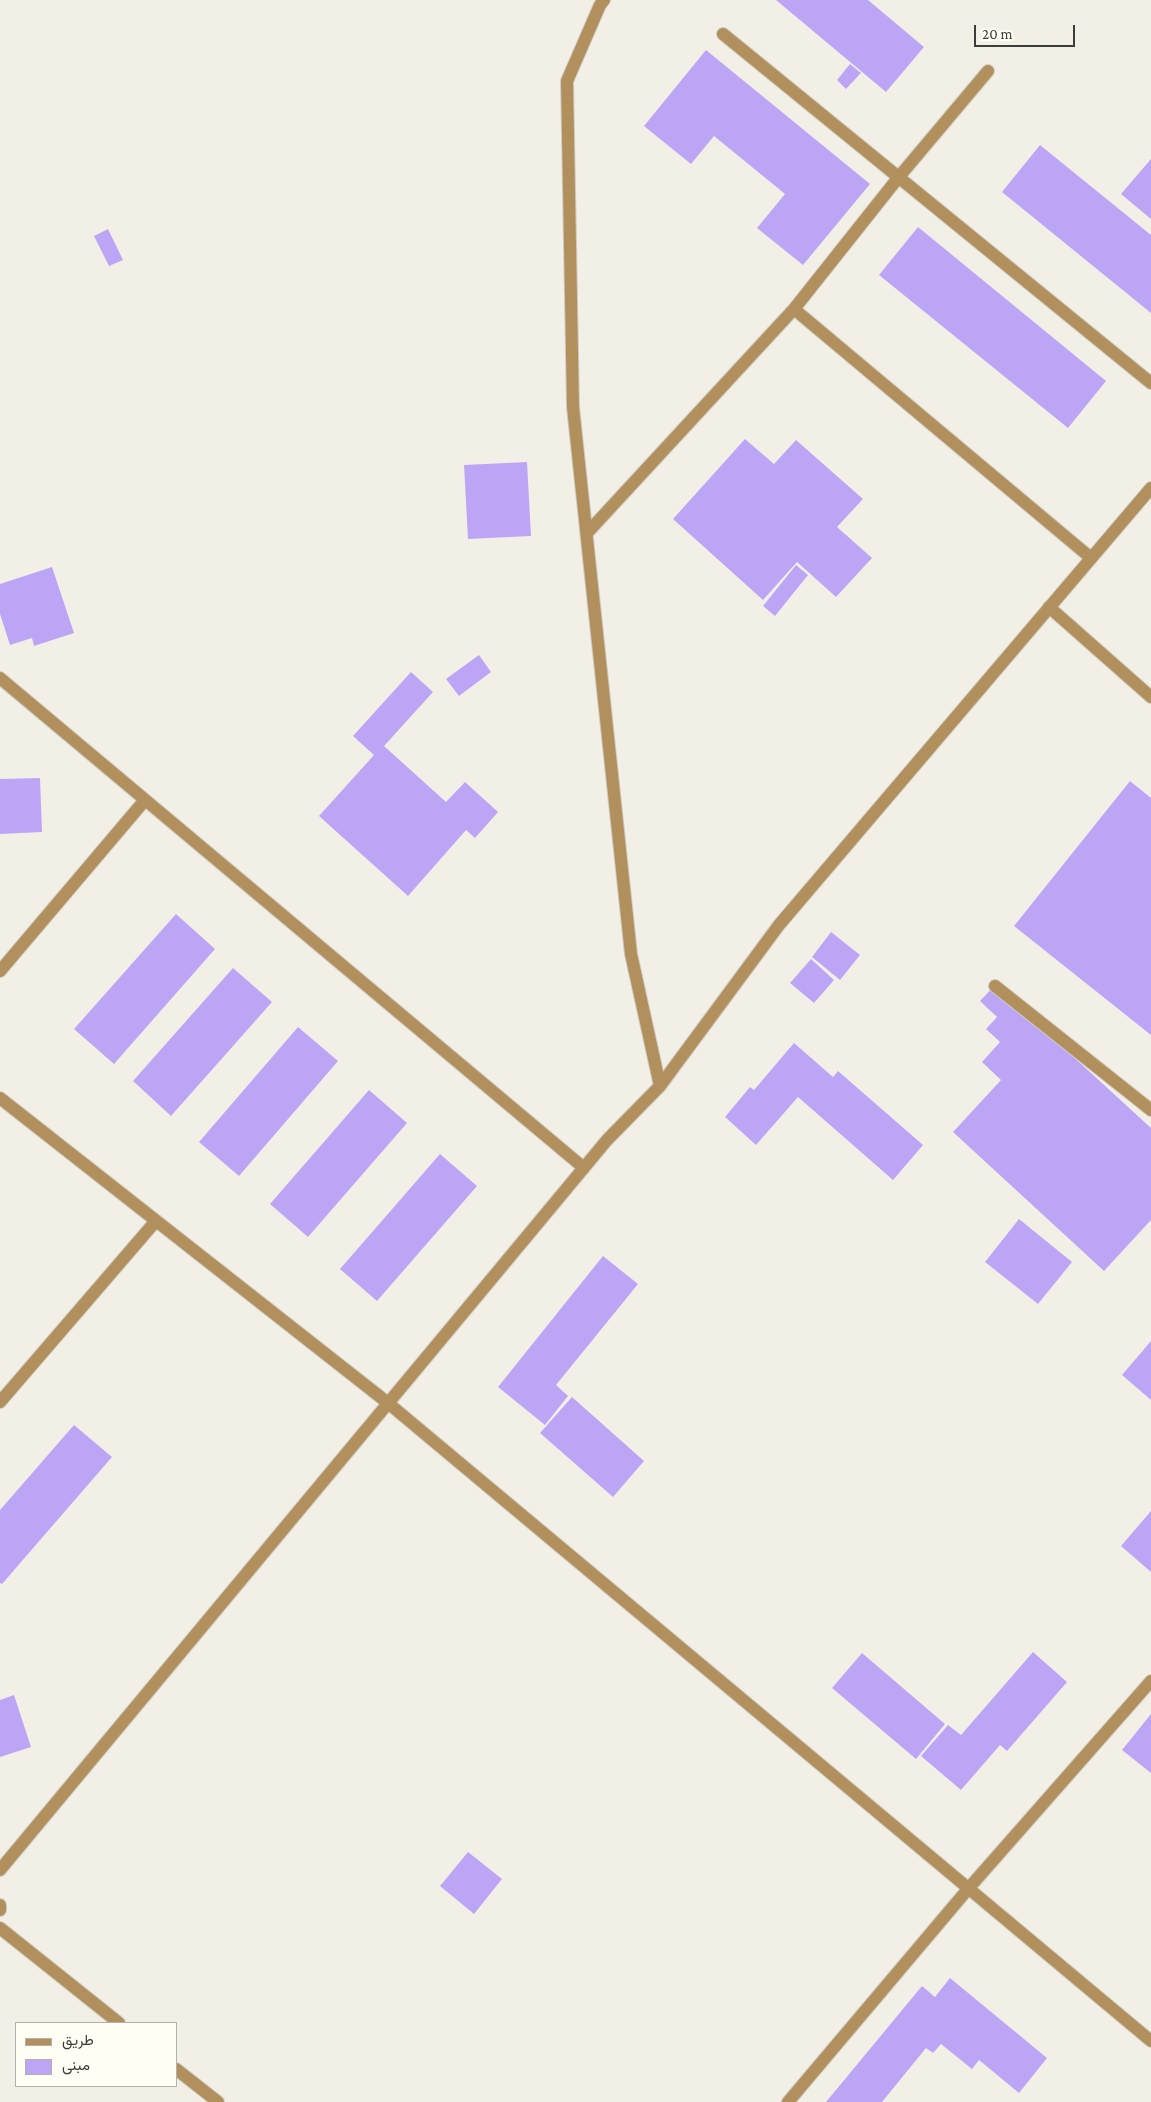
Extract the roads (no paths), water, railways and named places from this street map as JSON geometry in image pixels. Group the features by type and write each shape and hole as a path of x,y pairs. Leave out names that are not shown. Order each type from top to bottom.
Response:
{"lane":[{"path":"600,2 567,82 573,407 588,532 631,954 660,1086"},
{"path":"723,34 1151,382"},
{"path":"588,532 794,309 898,178 988,71"},
{"path":"794,309 1091,558"},
{"path":"0,1870 607,1140 660,1086 779,925 1151,488"},
{"path":"1049,607 1151,697"},
{"path":"0,678 584,1168"},
{"path":"0,971 145,800"},
{"path":"995,986 1151,1110"},
{"path":"0,1098 155,1222 388,1403 1151,2041"},
{"path":"0,1402 155,1222"},
{"path":"788,2102 968,1889 1151,1681"},
{"path":"0,1905 0,1910"},
{"path":"0,1928 118,2022"},
{"path":"178,2070 218,2102"}]}
